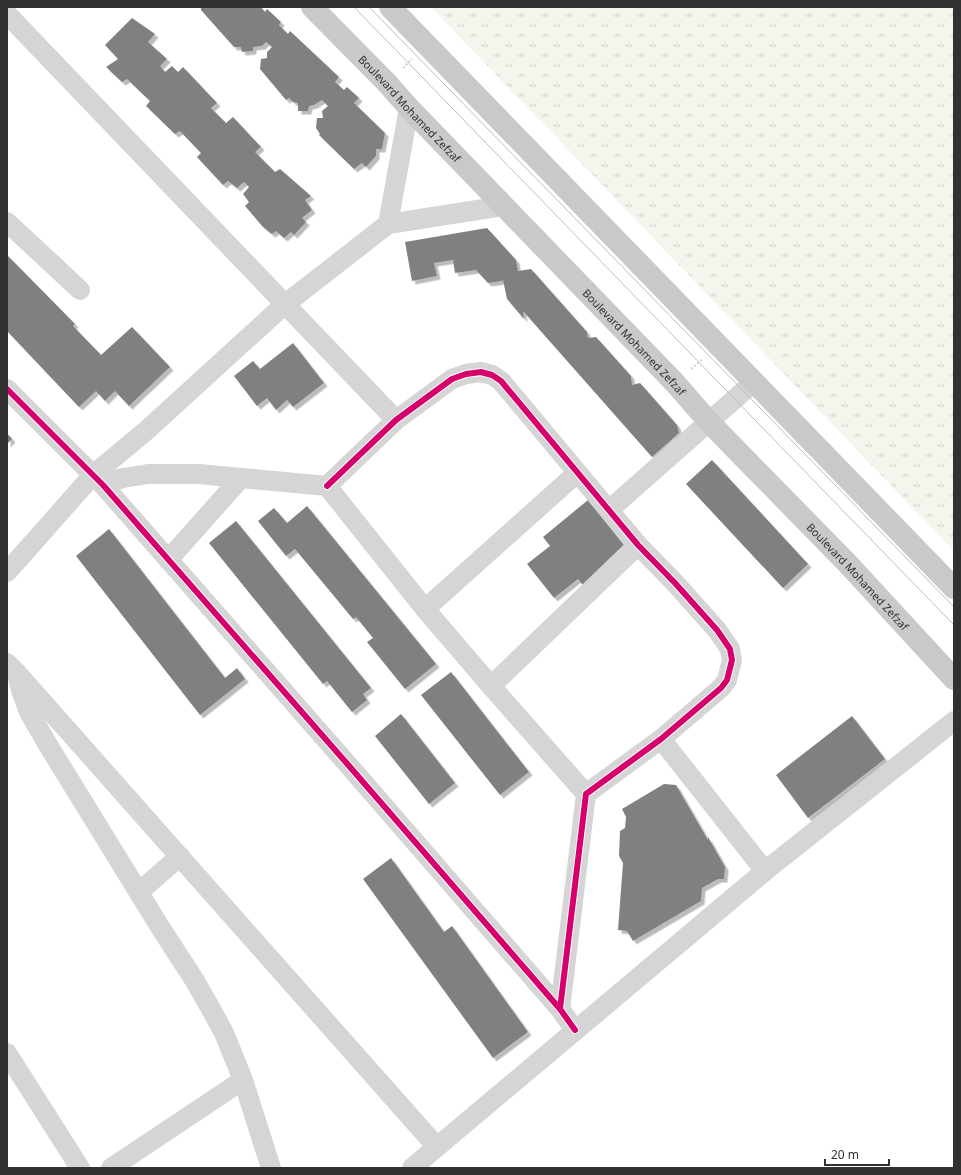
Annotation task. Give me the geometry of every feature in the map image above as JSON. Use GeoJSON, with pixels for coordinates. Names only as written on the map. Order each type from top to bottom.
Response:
{"type":"FeatureCollection","features":[{"type":"Feature","properties":{"kind":"main road","name":"Boulevard Mohamed Zefzaf"},"geometry":{"type":"LineString","coordinates":[[312,7],[675,383],[709,422],[848,564],[954,679]]}},
{"type":"Feature","properties":{"kind":"main road"},"geometry":{"type":"LineString","coordinates":[[390,7],[954,588]]}},
{"type":"Feature","properties":{"kind":"street"},"geometry":{"type":"LineString","coordinates":[[7,14],[284,305],[396,420]]}},
{"type":"Feature","properties":{"kind":"street"},"geometry":{"type":"LineString","coordinates":[[388,224],[409,108]]}},
{"type":"Feature","properties":{"kind":"street"},"geometry":{"type":"LineString","coordinates":[[7,572],[147,430],[284,305],[388,224],[503,206]]}},
{"type":"Feature","properties":{"kind":"street"},"geometry":{"type":"LineString","coordinates":[[7,222],[80,290]]}},
{"type":"Feature","properties":{"kind":"street"},"geometry":{"type":"LineString","coordinates":[[327,486],[396,420],[452,379],[466,374],[481,372],[492,374],[501,381],[638,545],[675,583],[717,630],[730,649],[732,660],[727,680],[722,688],[661,739],[586,794],[560,1009]]}},
{"type":"Feature","properties":{"kind":"street"},"geometry":{"type":"LineString","coordinates":[[609,510],[754,382]]}},
{"type":"Feature","properties":{"kind":"street"},"geometry":{"type":"LineString","coordinates":[[7,389],[98,480],[560,1009],[575,1030]]}},
{"type":"Feature","properties":{"kind":"street"},"geometry":{"type":"LineString","coordinates":[[425,609],[577,472]]}},
{"type":"Feature","properties":{"kind":"street"},"geometry":{"type":"LineString","coordinates":[[98,480],[148,474],[199,474],[327,486],[425,609],[490,686],[586,794]]}},
{"type":"Feature","properties":{"kind":"street"},"geometry":{"type":"LineString","coordinates":[[168,560],[241,478]]}},
{"type":"Feature","properties":{"kind":"street"},"geometry":{"type":"LineString","coordinates":[[490,686],[638,545]]}},
{"type":"Feature","properties":{"kind":"street"},"geometry":{"type":"LineString","coordinates":[[12,667],[437,1147]]}},
{"type":"Feature","properties":{"kind":"street"},"geometry":{"type":"LineString","coordinates":[[12,667],[33,718],[48,745],[212,1011],[224,1033],[243,1080],[271,1168]]}},
{"type":"Feature","properties":{"kind":"street"},"geometry":{"type":"LineString","coordinates":[[412,1168],[765,871],[954,721]]}},
{"type":"Feature","properties":{"kind":"street"},"geometry":{"type":"LineString","coordinates":[[661,739],[765,871]]}},
{"type":"Feature","properties":{"kind":"street"},"geometry":{"type":"LineString","coordinates":[[139,892],[180,856]]}},
{"type":"Feature","properties":{"kind":"street"},"geometry":{"type":"LineString","coordinates":[[7,1052],[80,1168]]}},
{"type":"Feature","properties":{"kind":"street"},"geometry":{"type":"LineString","coordinates":[[111,1168],[243,1080]]}},
{"type":"Feature","properties":{"kind":"path"},"geometry":{"type":"LineString","coordinates":[[387,83],[427,45]]}},
{"type":"Feature","properties":{"kind":"path"},"geometry":{"type":"LineString","coordinates":[[675,383],[718,345]]}},
{"type":"Feature","properties":{"kind":"green space"},"geometry":{"type":"Polygon","coordinates":[[[431,7],[954,7],[954,551],[431,7]]]}},
{"type":"Feature","properties":{"kind":"building"},"geometry":{"type":"Polygon","coordinates":[[[201,7],[261,7],[265,12],[267,9],[281,22],[279,25],[288,34],[290,31],[339,77],[335,82],[344,90],[347,87],[359,98],[354,103],[385,133],[382,149],[376,149],[376,156],[366,167],[362,163],[354,169],[319,135],[320,134],[316,128],[317,118],[323,118],[322,111],[328,106],[322,100],[309,106],[308,111],[298,111],[298,103],[293,102],[289,98],[286,100],[260,69],[261,59],[267,58],[267,52],[272,47],[266,42],[262,46],[253,47],[253,51],[242,52],[241,47],[234,47],[201,10],[201,7]]]}},
{"type":"Feature","properties":{"kind":"building"},"geometry":{"type":"Polygon","coordinates":[[[132,18],[155,34],[148,42],[167,59],[160,66],[165,72],[172,66],[178,72],[183,67],[217,103],[211,108],[226,123],[233,117],[261,147],[255,152],[275,172],[280,169],[311,196],[305,200],[312,210],[302,218],[306,222],[294,235],[291,232],[284,238],[276,231],[272,234],[263,227],[245,206],[249,202],[243,194],[249,187],[244,182],[237,188],[228,181],[223,185],[197,157],[201,153],[180,131],[175,134],[146,106],[150,101],[127,79],[122,82],[106,67],[118,59],[105,45],[132,18]]]}},
{"type":"Feature","properties":{"kind":"building"},"geometry":{"type":"Polygon","coordinates":[[[487,228],[516,260],[518,271],[531,269],[587,332],[588,338],[596,337],[631,376],[632,385],[640,383],[677,425],[679,433],[652,457],[523,311],[524,319],[507,299],[503,280],[488,283],[476,270],[455,273],[453,260],[434,263],[437,276],[412,281],[405,242],[487,228]]]}},
{"type":"Feature","properties":{"kind":"building"},"geometry":{"type":"Polygon","coordinates":[[[7,255],[75,324],[73,326],[101,355],[132,327],[170,367],[129,406],[115,391],[105,401],[96,391],[79,407],[7,331],[7,255]]]}},
{"type":"Feature","properties":{"kind":"building"},"geometry":{"type":"Polygon","coordinates":[[[293,343],[324,383],[293,407],[287,400],[276,410],[267,398],[257,406],[234,376],[253,361],[260,369],[293,343]]]}},
{"type":"Feature","properties":{"kind":"building"},"geometry":{"type":"Polygon","coordinates":[[[7,433],[12,439],[7,444],[7,433]]]}},
{"type":"Feature","properties":{"kind":"building"},"geometry":{"type":"Polygon","coordinates":[[[712,460],[808,564],[783,588],[686,484],[712,460]]]}},
{"type":"Feature","properties":{"kind":"building"},"geometry":{"type":"Polygon","coordinates":[[[588,500],[627,549],[583,585],[578,579],[554,598],[527,564],[550,546],[543,537],[588,500]]]}},
{"type":"Feature","properties":{"kind":"building"},"geometry":{"type":"Polygon","coordinates":[[[307,506],[436,664],[405,689],[367,642],[373,638],[356,617],[353,619],[295,549],[286,556],[258,521],[274,508],[287,523],[307,506]]]}},
{"type":"Feature","properties":{"kind":"building"},"geometry":{"type":"Polygon","coordinates":[[[236,521],[371,688],[363,694],[367,700],[352,712],[327,681],[323,684],[209,543],[236,521]]]}},
{"type":"Feature","properties":{"kind":"building"},"geometry":{"type":"Polygon","coordinates":[[[109,529],[225,678],[237,668],[245,679],[200,715],[76,556],[109,529]]]}},
{"type":"Feature","properties":{"kind":"building"},"geometry":{"type":"Polygon","coordinates":[[[451,672],[529,772],[500,795],[421,695],[451,672]]]}},
{"type":"Feature","properties":{"kind":"building"},"geometry":{"type":"Polygon","coordinates":[[[401,714],[455,783],[429,804],[375,736],[401,714]]]}},
{"type":"Feature","properties":{"kind":"building"},"geometry":{"type":"Polygon","coordinates":[[[852,716],[885,759],[808,818],[776,775],[852,716]]]}},
{"type":"Feature","properties":{"kind":"building"},"geometry":{"type":"Polygon","coordinates":[[[664,784],[676,785],[725,867],[724,879],[718,879],[702,888],[701,901],[633,941],[627,931],[618,930],[623,863],[619,856],[620,831],[625,828],[626,817],[622,809],[664,784]]]}},
{"type":"Feature","properties":{"kind":"building"},"geometry":{"type":"Polygon","coordinates":[[[391,858],[444,932],[452,926],[528,1032],[493,1058],[363,879],[391,858]]]}},
{"type":"Feature","properties":{"kind":"tram line"},"geometry":{"type":"LineString","coordinates":[[354,7],[954,625]]}},
{"type":"Feature","properties":{"kind":"tram line"},"geometry":{"type":"LineString","coordinates":[[369,7],[954,607]]}},
{"type":"Feature","properties":{"kind":"cycle path"},"geometry":{"type":"LineString","coordinates":[[327,486],[396,420],[452,379],[466,374],[481,372],[492,375],[501,381],[638,545],[675,583],[717,630],[730,649],[732,660],[727,680],[721,688],[661,739],[586,794],[560,1009]]}},
{"type":"Feature","properties":{"kind":"cycle path"},"geometry":{"type":"LineString","coordinates":[[7,389],[103,485],[560,1009],[575,1030]]}}]}
